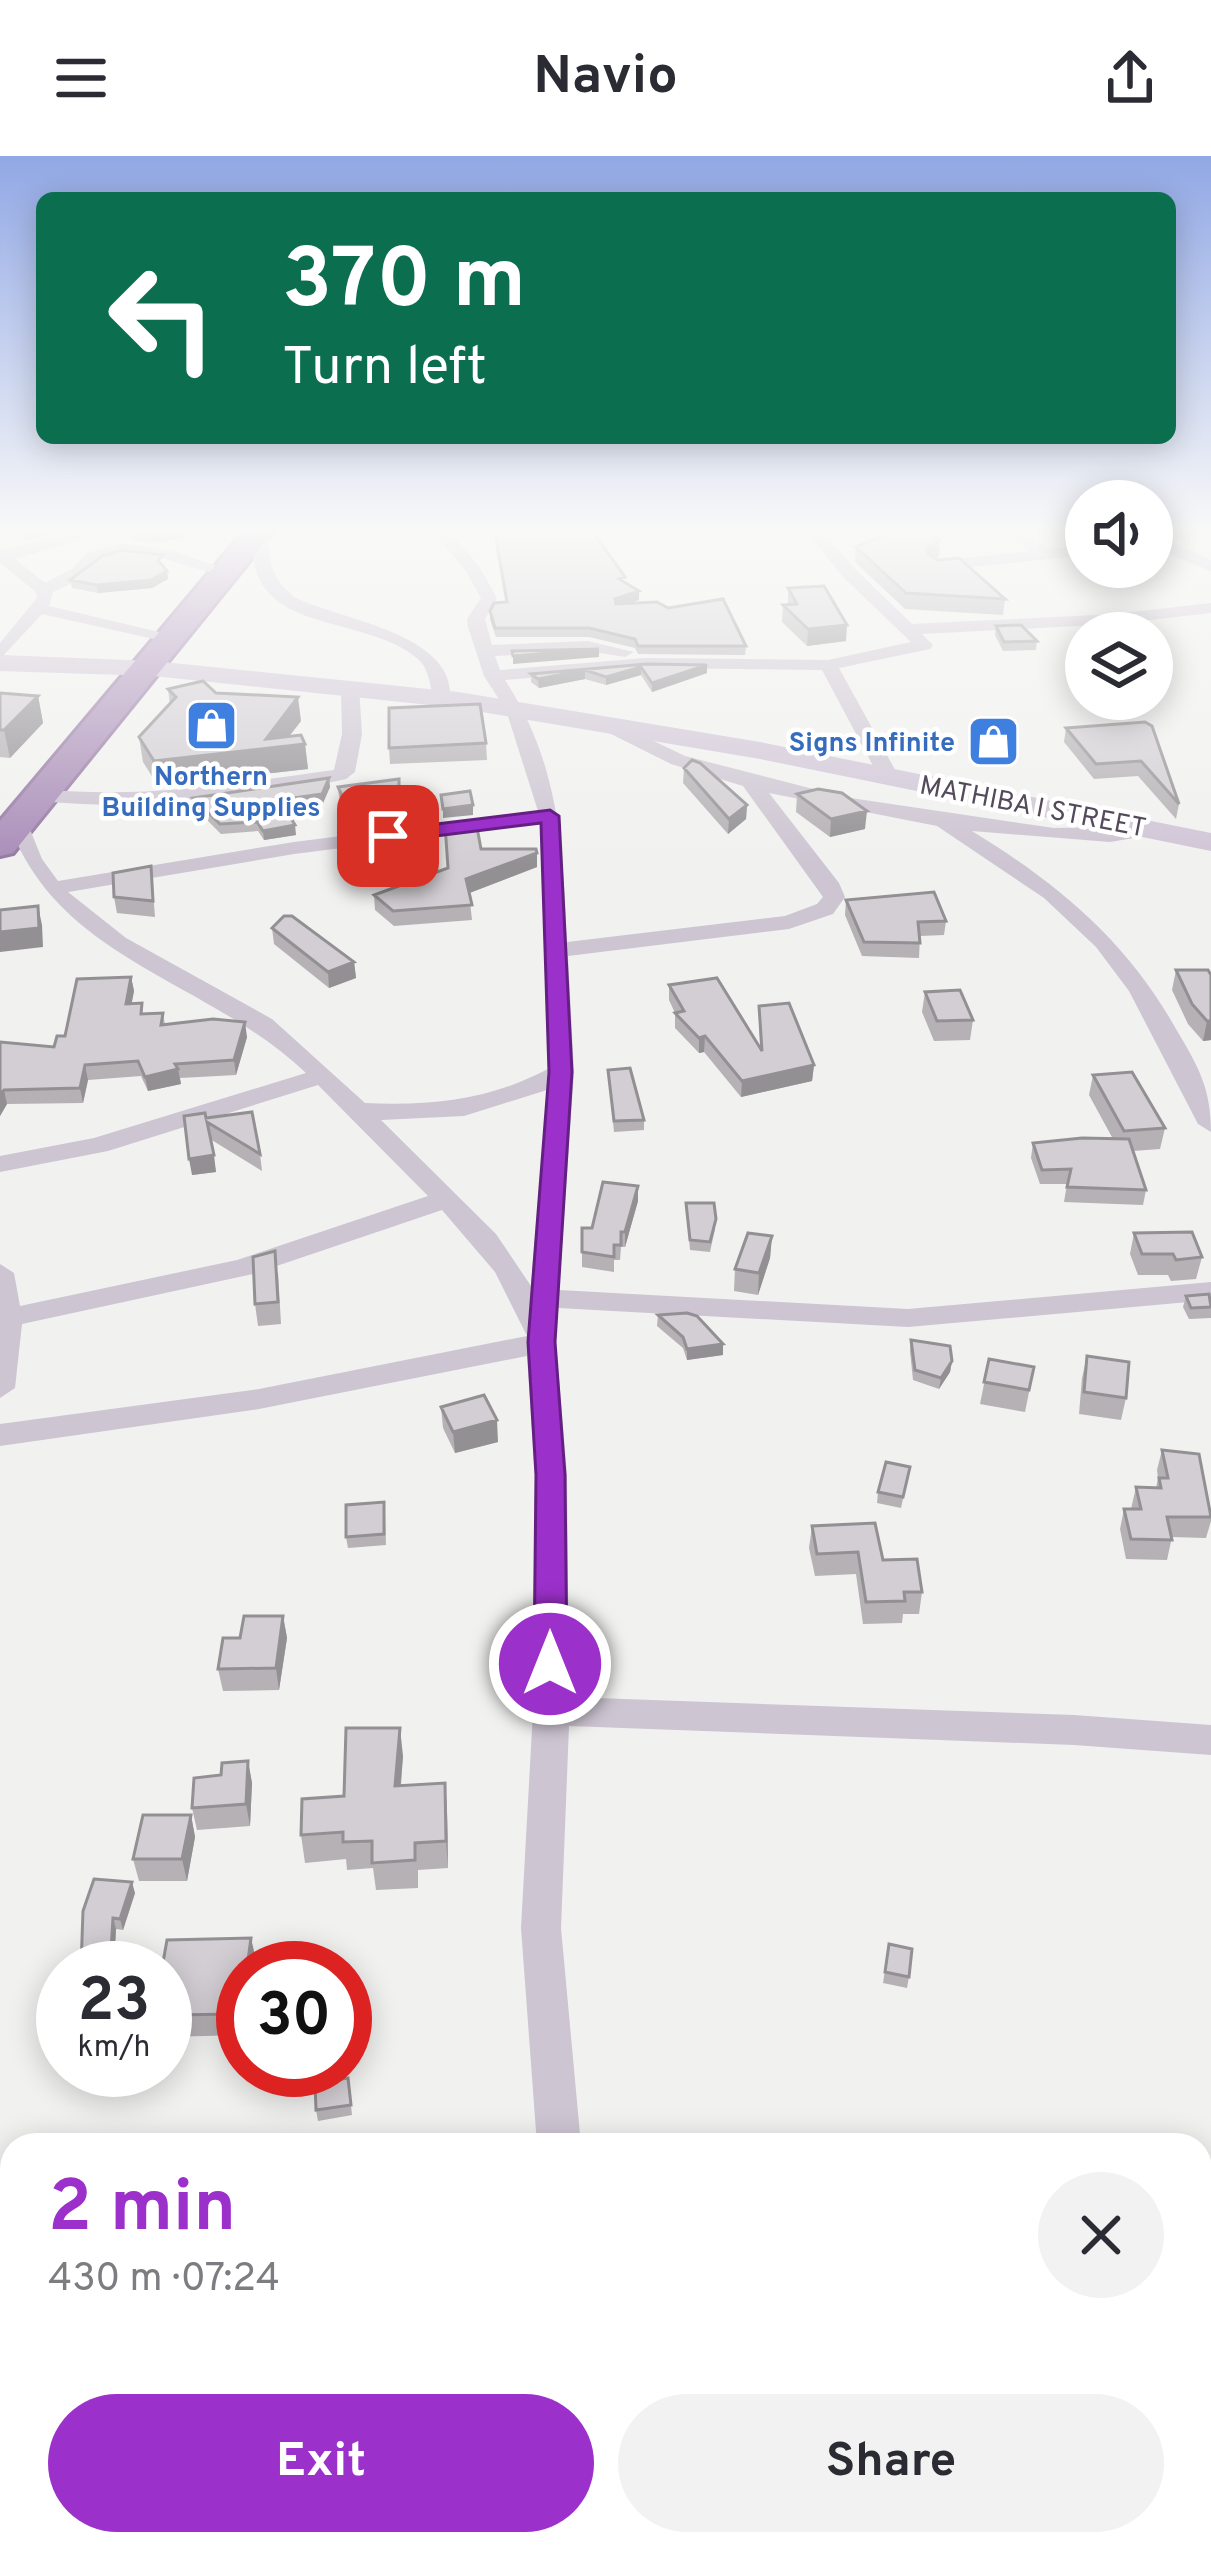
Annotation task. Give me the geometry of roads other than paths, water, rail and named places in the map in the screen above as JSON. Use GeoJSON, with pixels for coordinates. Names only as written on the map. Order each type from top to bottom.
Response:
{"type":"FeatureCollection","features":[{"type":"Feature","properties":{"kind":"highway"},"geometry":{"type":"LineString","coordinates":[[19,820],[169,640]]}},
{"type":"Feature","properties":{"kind":"street"},"geometry":{"type":"LineString","coordinates":[[132,640],[159,652]]}},
{"type":"Feature","properties":{"kind":"street"},"geometry":{"type":"LineString","coordinates":[[383,640],[426,656],[442,699]]}},
{"type":"Feature","properties":{"kind":"street"},"geometry":{"type":"LineString","coordinates":[[482,640],[493,676],[515,710],[550,816],[557,950],[561,1072],[542,1339],[550,1475],[550,1711],[541,1928],[558,2133]]}},
{"type":"Feature","properties":{"kind":"street"},"geometry":{"type":"LineString","coordinates":[[493,676],[646,663],[828,665],[924,645],[920,640]]}},
{"type":"Feature","properties":{"kind":"street"},"geometry":{"type":"LineString","coordinates":[[485,651],[607,647],[646,663]]}},
{"type":"Feature","properties":{"kind":"street","name":"MATHIBA I STREET"},"geometry":{"type":"LineString","coordinates":[[0,658],[159,652],[350,687],[604,723],[1211,842]]}},
{"type":"Feature","properties":{"kind":"street"},"geometry":{"type":"LineString","coordinates":[[828,665],[889,777]]}},
{"type":"Feature","properties":{"kind":"street"},"geometry":{"type":"LineString","coordinates":[[350,687],[352,734],[345,772],[339,776],[112,802],[19,820],[24,853],[53,888],[120,944],[263,1024],[325,1075],[447,1199],[508,1270],[542,1339]]}},
{"type":"Feature","properties":{"kind":"street"},"geometry":{"type":"LineString","coordinates":[[604,723],[679,760],[936,818],[1080,836],[1151,830]]}},
{"type":"Feature","properties":{"kind":"street"},"geometry":{"type":"LineString","coordinates":[[557,950],[789,922],[825,910],[834,897],[829,884],[748,779]]}},
{"type":"Feature","properties":{"kind":"street"},"geometry":{"type":"LineString","coordinates":[[53,888],[294,848],[550,816]]}},
{"type":"Feature","properties":{"kind":"street"},"geometry":{"type":"LineString","coordinates":[[936,818],[1083,920],[1146,996],[1177,1048],[1211,1124]]}},
{"type":"Feature","properties":{"kind":"street"},"geometry":{"type":"LineString","coordinates":[[360,1112],[437,1114],[475,1108],[534,1088],[561,1072]]}},
{"type":"Feature","properties":{"kind":"street"},"geometry":{"type":"LineString","coordinates":[[0,1164],[99,1145],[325,1075]]}},
{"type":"Feature","properties":{"kind":"street"},"geometry":{"type":"LineString","coordinates":[[8,1318],[242,1268],[447,1199]]}},
{"type":"Feature","properties":{"kind":"street"},"geometry":{"type":"LineString","coordinates":[[0,1274],[8,1318],[0,1388]]}},
{"type":"Feature","properties":{"kind":"street"},"geometry":{"type":"LineString","coordinates":[[544,1298],[908,1318],[1211,1291]]}},
{"type":"Feature","properties":{"kind":"street"},"geometry":{"type":"LineString","coordinates":[[0,1435],[259,1399],[542,1339]]}},
{"type":"Feature","properties":{"kind":"street"},"geometry":{"type":"LineString","coordinates":[[550,1711],[1211,1739]]}},
{"type":"Feature","properties":{"kind":"place","name":"Northern Building Supplies"},"geometry":{"type":"Point","coordinates":[211,726]}},
{"type":"Feature","properties":{"kind":"place","name":"Signs Infinite"},"geometry":{"type":"Point","coordinates":[994,742]}}]}
